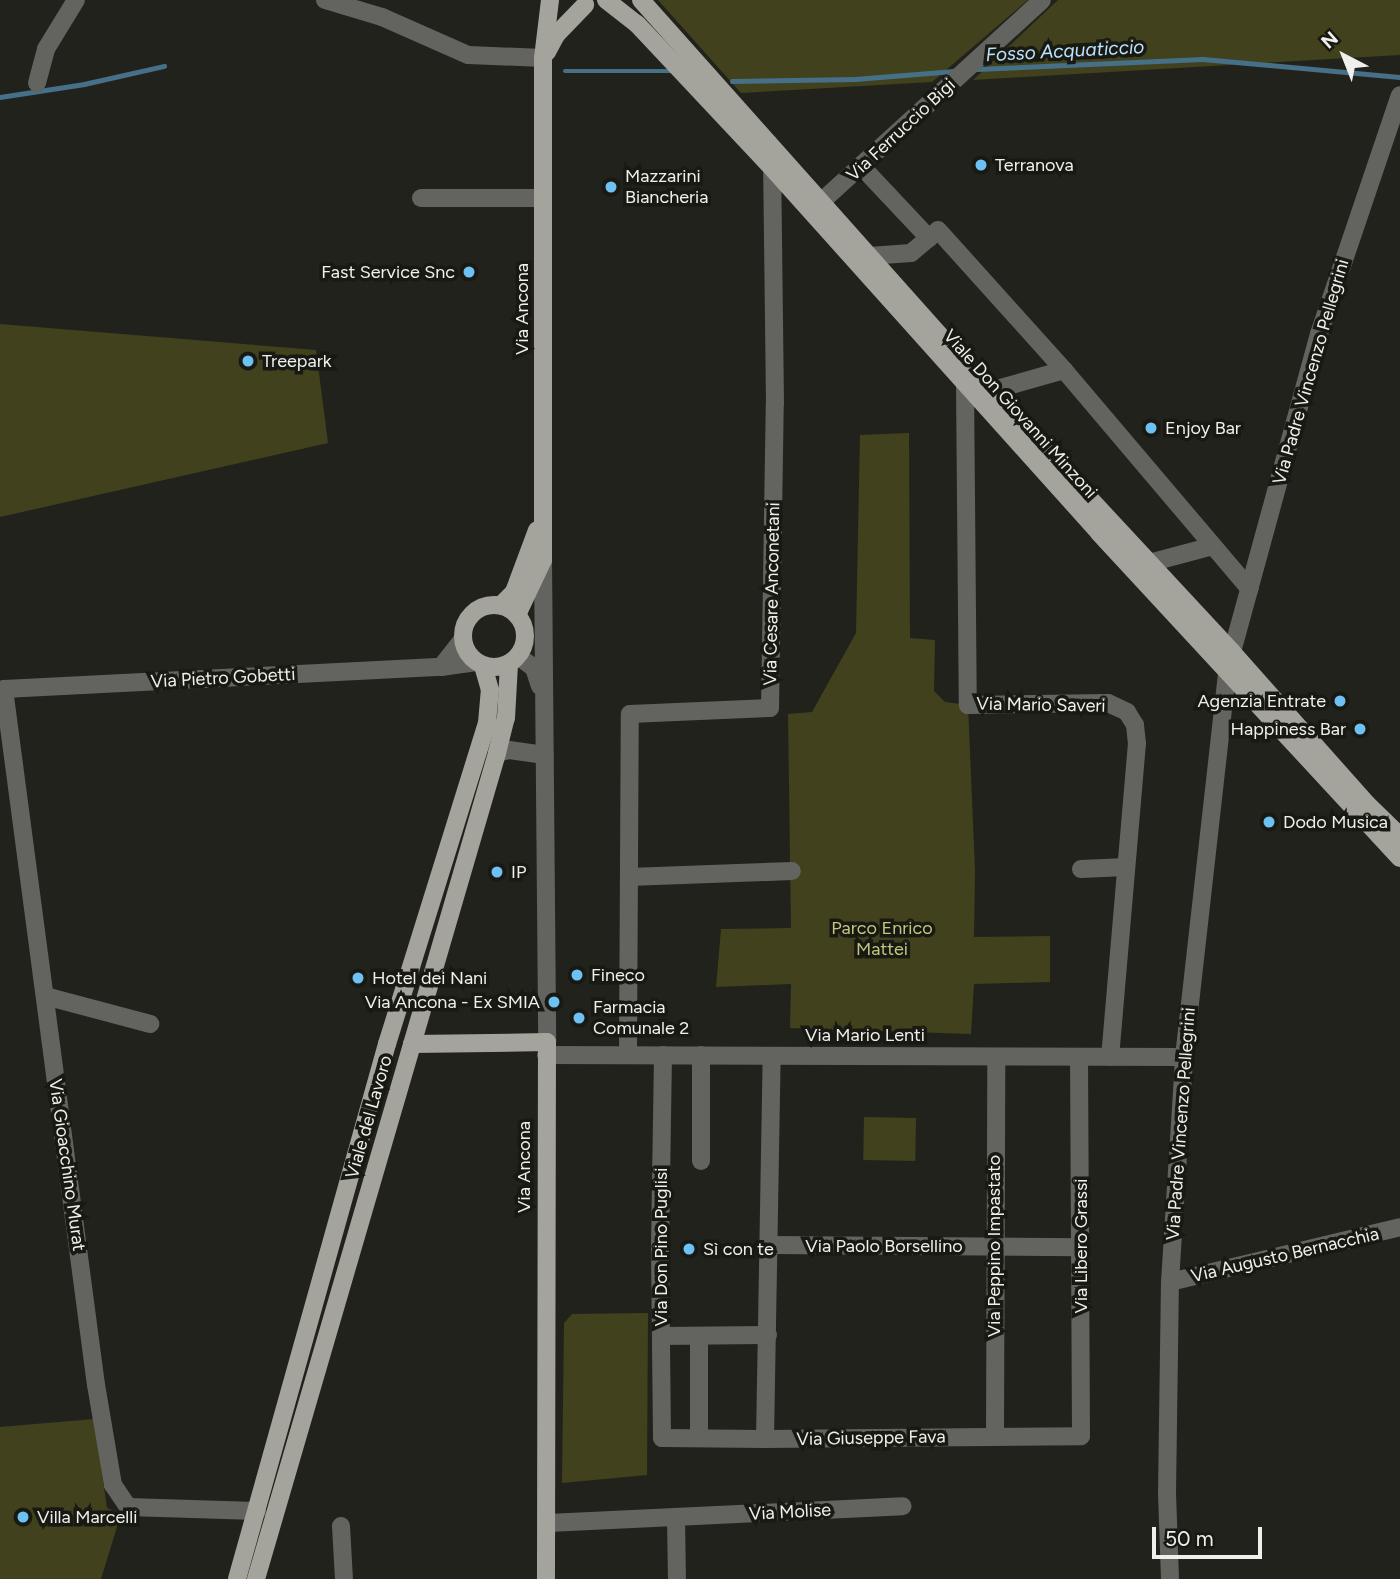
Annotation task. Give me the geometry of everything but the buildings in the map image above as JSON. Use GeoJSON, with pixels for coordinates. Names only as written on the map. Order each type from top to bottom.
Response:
{"type":"FeatureCollection","features":[{"type":"Feature","properties":{"kind":"main road","name":"Via Ancona"},"geometry":{"type":"LineString","coordinates":[[517,615],[542,560],[543,58],[550,0]]}},
{"type":"Feature","properties":{"kind":"main road"},"geometry":{"type":"LineString","coordinates":[[567,0],[585,5],[605,0]]}},
{"type":"Feature","properties":{"kind":"main road","name":"Viale Don Giovanni Minzoni"},"geometry":{"type":"LineString","coordinates":[[605,0],[637,24],[772,168],[965,384],[1400,858]]}},
{"type":"Feature","properties":{"kind":"main road","name":"Viale Don Giovanni Minzoni"},"geometry":{"type":"LineString","coordinates":[[641,0],[990,391],[1232,652],[1367,804],[1400,836]]}},
{"type":"Feature","properties":{"kind":"main road"},"geometry":{"type":"LineString","coordinates":[[543,58],[556,36],[585,5]]}},
{"type":"Feature","properties":{"kind":"main road"},"geometry":{"type":"LineString","coordinates":[[500,605],[514,592],[541,520]]}},
{"type":"Feature","properties":{"kind":"main road"},"geometry":{"type":"LineString","coordinates":[[462,640],[463,629],[473,613],[481,607],[500,605],[517,615]]}},
{"type":"Feature","properties":{"kind":"main road","name":"Viale del Lavoro"},"geometry":{"type":"LineString","coordinates":[[256,1579],[497,753],[514,660],[525,631],[517,615]]}},
{"type":"Feature","properties":{"kind":"main road","name":"Viale del Lavoro"},"geometry":{"type":"LineString","coordinates":[[237,1579],[387,1044],[487,723],[490,690],[479,664],[469,656],[462,640]]}},
{"type":"Feature","properties":{"kind":"main road"},"geometry":{"type":"LineString","coordinates":[[479,664],[492,668],[514,660]]}},
{"type":"Feature","properties":{"kind":"main road","name":"Via Mario Lenti"},"geometry":{"type":"LineString","coordinates":[[412,1044],[547,1048]]}},
{"type":"Feature","properties":{"kind":"main road","name":"Via Ancona"},"geometry":{"type":"LineString","coordinates":[[546,1579],[548,1523],[544,1168],[547,1048]]}},
{"type":"Feature","properties":{"kind":"street"},"geometry":{"type":"LineString","coordinates":[[37,83],[46,49],[76,0]]}},
{"type":"Feature","properties":{"kind":"street"},"geometry":{"type":"LineString","coordinates":[[325,0],[382,17],[468,55],[543,58]]}},
{"type":"Feature","properties":{"kind":"street","name":"Via Ferruccio Bigi"},"geometry":{"type":"LineString","coordinates":[[821,202],[1041,0]]}},
{"type":"Feature","properties":{"kind":"street","name":"Via Padre Vincenzo Pellegrini"},"geometry":{"type":"LineString","coordinates":[[1232,652],[1319,334],[1400,95]]}},
{"type":"Feature","properties":{"kind":"street"},"geometry":{"type":"LineString","coordinates":[[862,167],[929,238]]}},
{"type":"Feature","properties":{"kind":"street","name":"Via Cesare Anconetani"},"geometry":{"type":"LineString","coordinates":[[628,1055],[631,714],[770,708],[775,403],[772,168]]}},
{"type":"Feature","properties":{"kind":"street"},"geometry":{"type":"LineString","coordinates":[[421,198],[543,198]]}},
{"type":"Feature","properties":{"kind":"street"},"geometry":{"type":"LineString","coordinates":[[869,256],[911,253],[938,230],[1064,370],[1250,589]]}},
{"type":"Feature","properties":{"kind":"street"},"geometry":{"type":"LineString","coordinates":[[990,391],[1064,370]]}},
{"type":"Feature","properties":{"kind":"street","name":"Via Mario Saveri"},"geometry":{"type":"LineString","coordinates":[[965,384],[968,705],[1108,703],[1128,712],[1135,725],[1137,743],[1110,1057]]}},
{"type":"Feature","properties":{"kind":"street"},"geometry":{"type":"LineString","coordinates":[[1149,563],[1213,546]]}},
{"type":"Feature","properties":{"kind":"street","name":"Via Ancona"},"geometry":{"type":"LineString","coordinates":[[542,560],[547,1048]]}},
{"type":"Feature","properties":{"kind":"street"},"geometry":{"type":"LineString","coordinates":[[441,667],[462,640]]}},
{"type":"Feature","properties":{"kind":"street","name":"Via Ancona"},"geometry":{"type":"LineString","coordinates":[[514,660],[534,668],[544,696]]}},
{"type":"Feature","properties":{"kind":"street","name":"Via Pietro Gobetti"},"geometry":{"type":"LineString","coordinates":[[4,689],[479,664]]}},
{"type":"Feature","properties":{"kind":"street","name":"Via Padre Vincenzo Pellegrini"},"geometry":{"type":"LineString","coordinates":[[1170,1579],[1167,1494],[1170,1282],[1184,1057],[1227,671]]}},
{"type":"Feature","properties":{"kind":"street","name":"Via Gioacchino Murat"},"geometry":{"type":"LineString","coordinates":[[4,689],[96,1385],[113,1485],[128,1507],[257,1511]]}},
{"type":"Feature","properties":{"kind":"street"},"geometry":{"type":"LineString","coordinates":[[497,753],[509,750],[545,755]]}},
{"type":"Feature","properties":{"kind":"street"},"geometry":{"type":"LineString","coordinates":[[1081,869],[1126,867]]}},
{"type":"Feature","properties":{"kind":"street"},"geometry":{"type":"LineString","coordinates":[[629,877],[792,871]]}},
{"type":"Feature","properties":{"kind":"street"},"geometry":{"type":"LineString","coordinates":[[45,996],[150,1024]]}},
{"type":"Feature","properties":{"kind":"street","name":"Via Mario Lenti"},"geometry":{"type":"LineString","coordinates":[[547,1048],[628,1055],[1184,1057]]}},
{"type":"Feature","properties":{"kind":"street","name":"Via Don Pino Puglisi"},"geometry":{"type":"LineString","coordinates":[[662,1438],[663,1055]]}},
{"type":"Feature","properties":{"kind":"street"},"geometry":{"type":"LineString","coordinates":[[701,1055],[701,1161]]}},
{"type":"Feature","properties":{"kind":"street"},"geometry":{"type":"LineString","coordinates":[[765,1439],[772,1056]]}},
{"type":"Feature","properties":{"kind":"street","name":"Via Peppino Impastato"},"geometry":{"type":"LineString","coordinates":[[995,1436],[996,1057]]}},
{"type":"Feature","properties":{"kind":"street","name":"Via Libero Grassi"},"geometry":{"type":"LineString","coordinates":[[1079,1057],[1081,1436]]}},
{"type":"Feature","properties":{"kind":"street","name":"Via Augusto Bernacchia"},"geometry":{"type":"LineString","coordinates":[[1170,1282],[1400,1227]]}},
{"type":"Feature","properties":{"kind":"street","name":"Via Paolo Borsellino"},"geometry":{"type":"LineString","coordinates":[[770,1245],[1081,1247]]}},
{"type":"Feature","properties":{"kind":"street"},"geometry":{"type":"LineString","coordinates":[[661,1336],[768,1335]]}},
{"type":"Feature","properties":{"kind":"street"},"geometry":{"type":"LineString","coordinates":[[699,1336],[699,1438]]}},
{"type":"Feature","properties":{"kind":"street","name":"Via Giuseppe Fava"},"geometry":{"type":"LineString","coordinates":[[662,1438],[1081,1436]]}},
{"type":"Feature","properties":{"kind":"street","name":"Via Molise"},"geometry":{"type":"LineString","coordinates":[[548,1523],[904,1506]]}},
{"type":"Feature","properties":{"kind":"street"},"geometry":{"type":"LineString","coordinates":[[676,1518],[677,1579]]}},
{"type":"Feature","properties":{"kind":"street"},"geometry":{"type":"LineString","coordinates":[[341,1525],[344,1579]]}},
{"type":"Feature","properties":{"kind":"green space"},"geometry":{"type":"Polygon","coordinates":[[[658,0],[1028,0],[932,82],[741,93],[658,0]]]}},
{"type":"Feature","properties":{"kind":"green space"},"geometry":{"type":"Polygon","coordinates":[[[1058,0],[1400,0],[1400,55],[973,80],[1058,0]]]}},
{"type":"Feature","properties":{"kind":"green space"},"geometry":{"type":"Polygon","coordinates":[[[0,324],[316,350],[328,443],[0,517],[0,324]]]}},
{"type":"Feature","properties":{"kind":"green space","name":"Parco Enrico Mattei"},"geometry":{"type":"Polygon","coordinates":[[[909,433],[910,638],[935,640],[934,691],[945,702],[968,705],[975,870],[974,937],[1050,936],[1050,982],[974,984],[971,1034],[790,1028],[791,984],[716,987],[721,929],[791,928],[788,714],[812,712],[856,633],[860,435],[909,433]]]}},
{"type":"Feature","properties":{"kind":"green space"},"geometry":{"type":"Polygon","coordinates":[[[864,1117],[916,1118],[915,1161],[863,1160],[864,1117]]]}},
{"type":"Feature","properties":{"kind":"green space"},"geometry":{"type":"Polygon","coordinates":[[[648,1313],[647,1475],[562,1483],[564,1323],[572,1314],[648,1313]]]}},
{"type":"Feature","properties":{"kind":"green space"},"geometry":{"type":"Polygon","coordinates":[[[94,1419],[107,1508],[121,1514],[101,1579],[0,1579],[0,1427],[94,1419]]]}},
{"type":"Feature","properties":{"kind":"waterway","name":"Fosso Acquaticcio"},"geometry":{"type":"LineString","coordinates":[[977,69],[1203,59],[1400,77]]}},
{"type":"Feature","properties":{"kind":"waterway","name":"Fosso Acquaticcio"},"geometry":{"type":"LineString","coordinates":[[0,97],[84,84],[164,66]]}},
{"type":"Feature","properties":{"kind":"waterway"},"geometry":{"type":"LineString","coordinates":[[565,71],[672,71]]}},
{"type":"Feature","properties":{"kind":"waterway","name":"Fosso Acquaticcio"},"geometry":{"type":"LineString","coordinates":[[732,81],[855,79],[954,71]]}},
{"type":"Feature","properties":{"kind":"place","name":"Terranova"},"geometry":{"type":"Point","coordinates":[981,165]}},
{"type":"Feature","properties":{"kind":"place","name":"Mazzarini Biancheria"},"geometry":{"type":"Point","coordinates":[611,187]}},
{"type":"Feature","properties":{"kind":"place","name":"Fast Service Snc"},"geometry":{"type":"Point","coordinates":[469,272]}},
{"type":"Feature","properties":{"kind":"place","name":"Treepark"},"geometry":{"type":"Point","coordinates":[248,361]}},
{"type":"Feature","properties":{"kind":"place","name":"Enjoy Bar"},"geometry":{"type":"Point","coordinates":[1151,428]}},
{"type":"Feature","properties":{"kind":"place","name":"Agenzia Entrate"},"geometry":{"type":"Point","coordinates":[1340,701]}},
{"type":"Feature","properties":{"kind":"place","name":"Happiness Bar"},"geometry":{"type":"Point","coordinates":[1360,729]}},
{"type":"Feature","properties":{"kind":"place","name":"Dodo Musica"},"geometry":{"type":"Point","coordinates":[1269,822]}},
{"type":"Feature","properties":{"kind":"place","name":"IP"},"geometry":{"type":"Point","coordinates":[497,872]}},
{"type":"Feature","properties":{"kind":"place","name":"Fineco"},"geometry":{"type":"Point","coordinates":[577,975]}},
{"type":"Feature","properties":{"kind":"place","name":"Hotel dei Nani"},"geometry":{"type":"Point","coordinates":[358,978]}},
{"type":"Feature","properties":{"kind":"place","name":"Via Ancona - Ex SMIA"},"geometry":{"type":"Point","coordinates":[554,1002]}},
{"type":"Feature","properties":{"kind":"place","name":"Farmacia Comunale 2"},"geometry":{"type":"Point","coordinates":[579,1018]}},
{"type":"Feature","properties":{"kind":"place","name":"Sì con te"},"geometry":{"type":"Point","coordinates":[689,1249]}},
{"type":"Feature","properties":{"kind":"place","name":"Villa Marcelli"},"geometry":{"type":"Point","coordinates":[23,1517]}}]}
